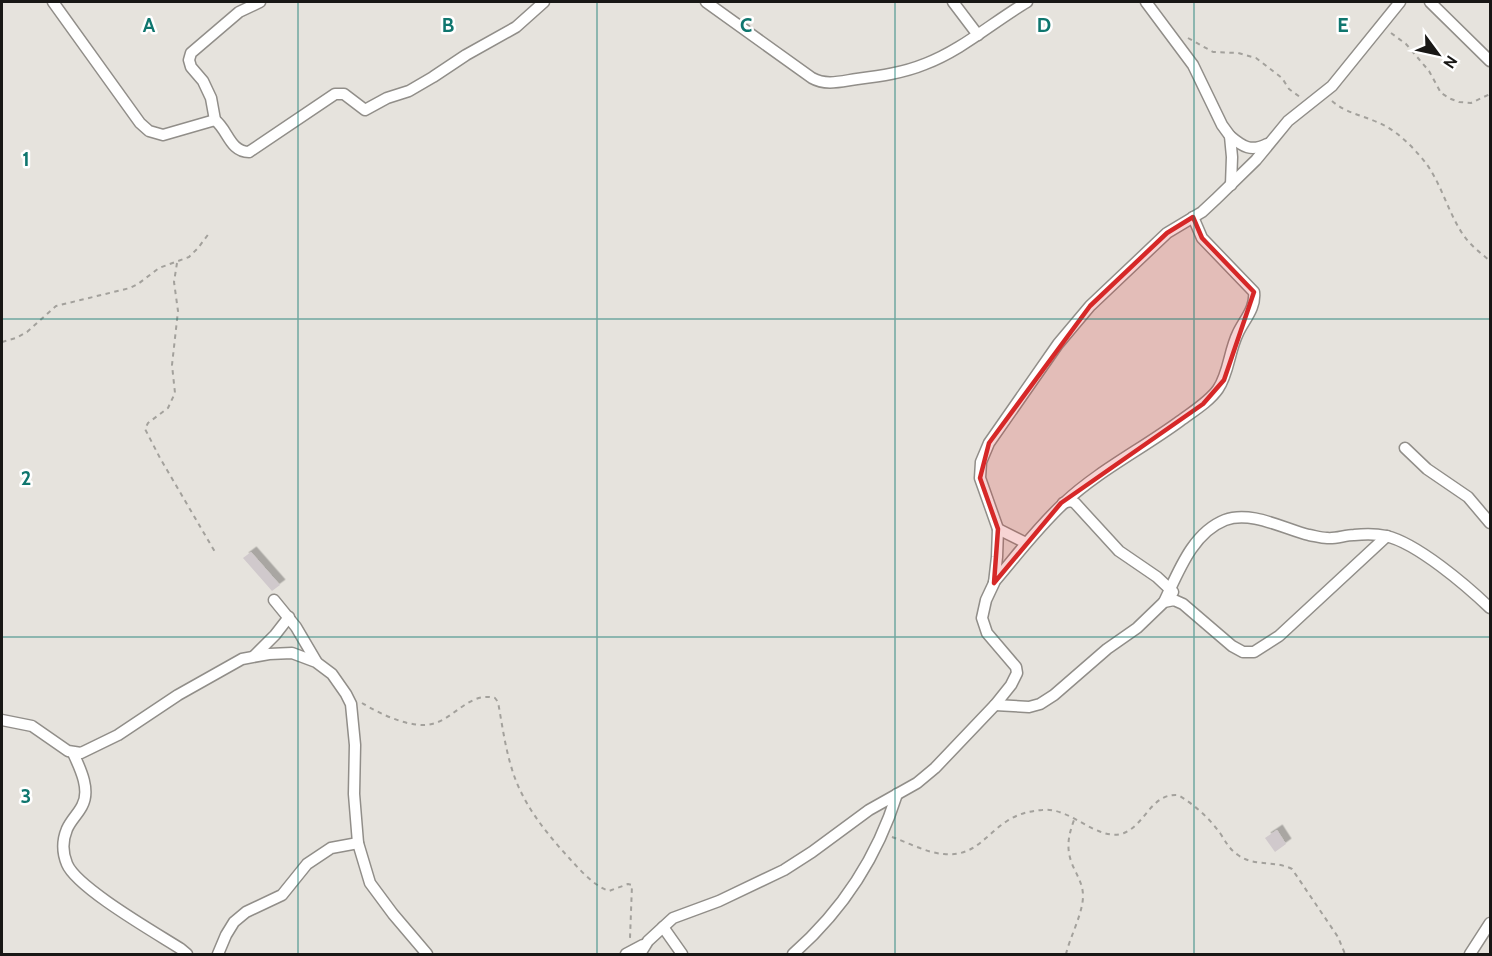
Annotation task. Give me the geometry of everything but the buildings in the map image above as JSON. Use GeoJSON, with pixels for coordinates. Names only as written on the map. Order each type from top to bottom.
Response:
{"type":"FeatureCollection","features":[{"type":"Feature","properties":{"kind":"street"},"geometry":{"type":"LineString","coordinates":[[53,2],[140,123],[149,131],[163,135],[215,120]]}},
{"type":"Feature","properties":{"kind":"street"},"geometry":{"type":"LineString","coordinates":[[260,2],[239,12],[191,54],[189,60],[211,98],[215,120],[237,148],[243,152],[249,152],[335,94],[344,94],[362,109],[370,108],[387,98],[409,91],[516,27],[544,2]]}},
{"type":"Feature","properties":{"kind":"street"},"geometry":{"type":"LineString","coordinates":[[706,2],[820,82],[858,79],[905,71],[926,64],[978,35],[1028,2]]}},
{"type":"Feature","properties":{"kind":"street"},"geometry":{"type":"LineString","coordinates":[[954,2],[978,35]]}},
{"type":"Feature","properties":{"kind":"street"},"geometry":{"type":"LineString","coordinates":[[1146,2],[1193,65],[1222,125],[1230,136],[1248,147],[1257,148],[1269,143]]}},
{"type":"Feature","properties":{"kind":"street"},"geometry":{"type":"LineString","coordinates":[[1430,2],[1491,61]]}},
{"type":"Feature","properties":{"kind":"street"},"geometry":{"type":"LineString","coordinates":[[632,954],[673,918],[719,901],[784,870],[869,810],[917,783],[936,768],[995,705],[1011,685],[1017,673],[1010,658],[987,633],[982,618],[986,600],[994,582],[998,557],[998,529],[980,478],[981,462],[989,443],[1058,344],[1084,313],[1167,233],[1202,212],[1231,185],[1288,121],[1324,95],[1382,25],[1394,4]]}},
{"type":"Feature","properties":{"kind":"street"},"geometry":{"type":"LineString","coordinates":[[1230,136],[1231,185]]}},
{"type":"Feature","properties":{"kind":"street"},"geometry":{"type":"LineString","coordinates":[[994,582],[1064,502],[1154,441],[1203,404],[1217,391],[1224,380],[1232,348],[1255,299],[1254,292],[1202,238],[1193,217]]}},
{"type":"Feature","properties":{"kind":"street"},"geometry":{"type":"LineString","coordinates":[[1405,448],[1427,469],[1468,497],[1491,523]]}},
{"type":"Feature","properties":{"kind":"street"},"geometry":{"type":"LineString","coordinates":[[994,582],[1060,503],[1071,501],[1078,505],[1119,551],[1158,577],[1183,604],[1232,646],[1243,652],[1254,652],[1279,636],[1387,536]]}},
{"type":"Feature","properties":{"kind":"street"},"geometry":{"type":"LineString","coordinates":[[995,705],[1029,707],[1040,704],[1054,695],[1107,649],[1137,628],[1164,603],[1192,549],[1208,530],[1226,520],[1239,517],[1260,520],[1328,539],[1355,535],[1387,536],[1432,559],[1491,608]]}},
{"type":"Feature","properties":{"kind":"street"},"geometry":{"type":"LineString","coordinates":[[998,529],[1026,543]]}},
{"type":"Feature","properties":{"kind":"street"},"geometry":{"type":"LineString","coordinates":[[274,600],[289,617],[316,662]]}},
{"type":"Feature","properties":{"kind":"street"},"geometry":{"type":"LineString","coordinates":[[1164,603],[1174,600],[1183,604]]}},
{"type":"Feature","properties":{"kind":"street"},"geometry":{"type":"LineString","coordinates":[[254,656],[289,617]]}},
{"type":"Feature","properties":{"kind":"street"},"geometry":{"type":"LineString","coordinates":[[2,720],[32,726],[73,753],[81,753],[96,747],[242,658],[292,653],[307,657],[332,674],[351,704],[358,843],[370,883],[427,954]]}},
{"type":"Feature","properties":{"kind":"street"},"geometry":{"type":"LineString","coordinates":[[73,753],[85,784],[85,798],[67,829],[63,844],[68,865],[74,875],[84,883],[187,954]]}},
{"type":"Feature","properties":{"kind":"street"},"geometry":{"type":"LineString","coordinates":[[793,954],[834,912],[861,876],[883,834],[897,794]]}},
{"type":"Feature","properties":{"kind":"street"},"geometry":{"type":"LineString","coordinates":[[218,954],[234,922],[246,912],[282,895],[307,864],[331,848],[358,843]]}},
{"type":"Feature","properties":{"kind":"street"},"geometry":{"type":"LineString","coordinates":[[1470,954],[1491,923]]}},
{"type":"Feature","properties":{"kind":"street"},"geometry":{"type":"LineString","coordinates":[[663,927],[682,954]]}},
{"type":"Feature","properties":{"kind":"path"},"geometry":{"type":"LineString","coordinates":[[1382,25],[1394,37],[1406,44],[1429,70],[1441,93],[1459,102],[1472,103],[1491,94]]}},
{"type":"Feature","properties":{"kind":"path"},"geometry":{"type":"LineString","coordinates":[[1188,38],[1213,52],[1238,53],[1256,58],[1282,78],[1293,93],[1311,103]]}},
{"type":"Feature","properties":{"kind":"path"},"geometry":{"type":"LineString","coordinates":[[1324,95],[1351,114],[1385,126],[1403,138],[1434,172],[1451,213],[1465,237],[1473,247],[1491,261]]}},
{"type":"Feature","properties":{"kind":"path"},"geometry":{"type":"LineString","coordinates":[[2,342],[27,332],[56,306],[138,284],[159,268],[189,257],[210,232]]}},
{"type":"Feature","properties":{"kind":"path"},"geometry":{"type":"LineString","coordinates":[[177,263],[174,282],[178,310],[172,365],[175,393],[168,408],[148,423],[145,429],[215,552]]}},
{"type":"Feature","properties":{"kind":"path"},"geometry":{"type":"LineString","coordinates":[[346,694],[379,712],[424,725],[434,724],[481,697],[495,698],[498,702],[511,768],[538,821],[582,872],[603,889],[609,891],[628,884],[633,887],[630,929],[632,954]]}},
{"type":"Feature","properties":{"kind":"path"},"geometry":{"type":"LineString","coordinates":[[883,834],[929,851],[954,854],[978,847],[1006,821],[1021,813],[1055,809],[1099,831],[1122,834],[1136,826],[1157,801],[1166,796],[1178,795],[1205,815],[1229,848],[1240,857],[1255,863],[1286,866],[1292,869],[1338,938],[1345,954]]}},
{"type":"Feature","properties":{"kind":"path"},"geometry":{"type":"LineString","coordinates":[[1066,954],[1083,899],[1082,886],[1068,848],[1074,818]]}},
{"type":"Feature","properties":{"kind":"highlighted area"},"geometry":{"type":"Polygon","coordinates":[[[1193,217],[1202,238],[1254,292],[1224,380],[1203,404],[1061,503],[994,583],[998,529],[980,478],[989,443],[1090,306],[1167,233],[1193,217]]]}}]}
